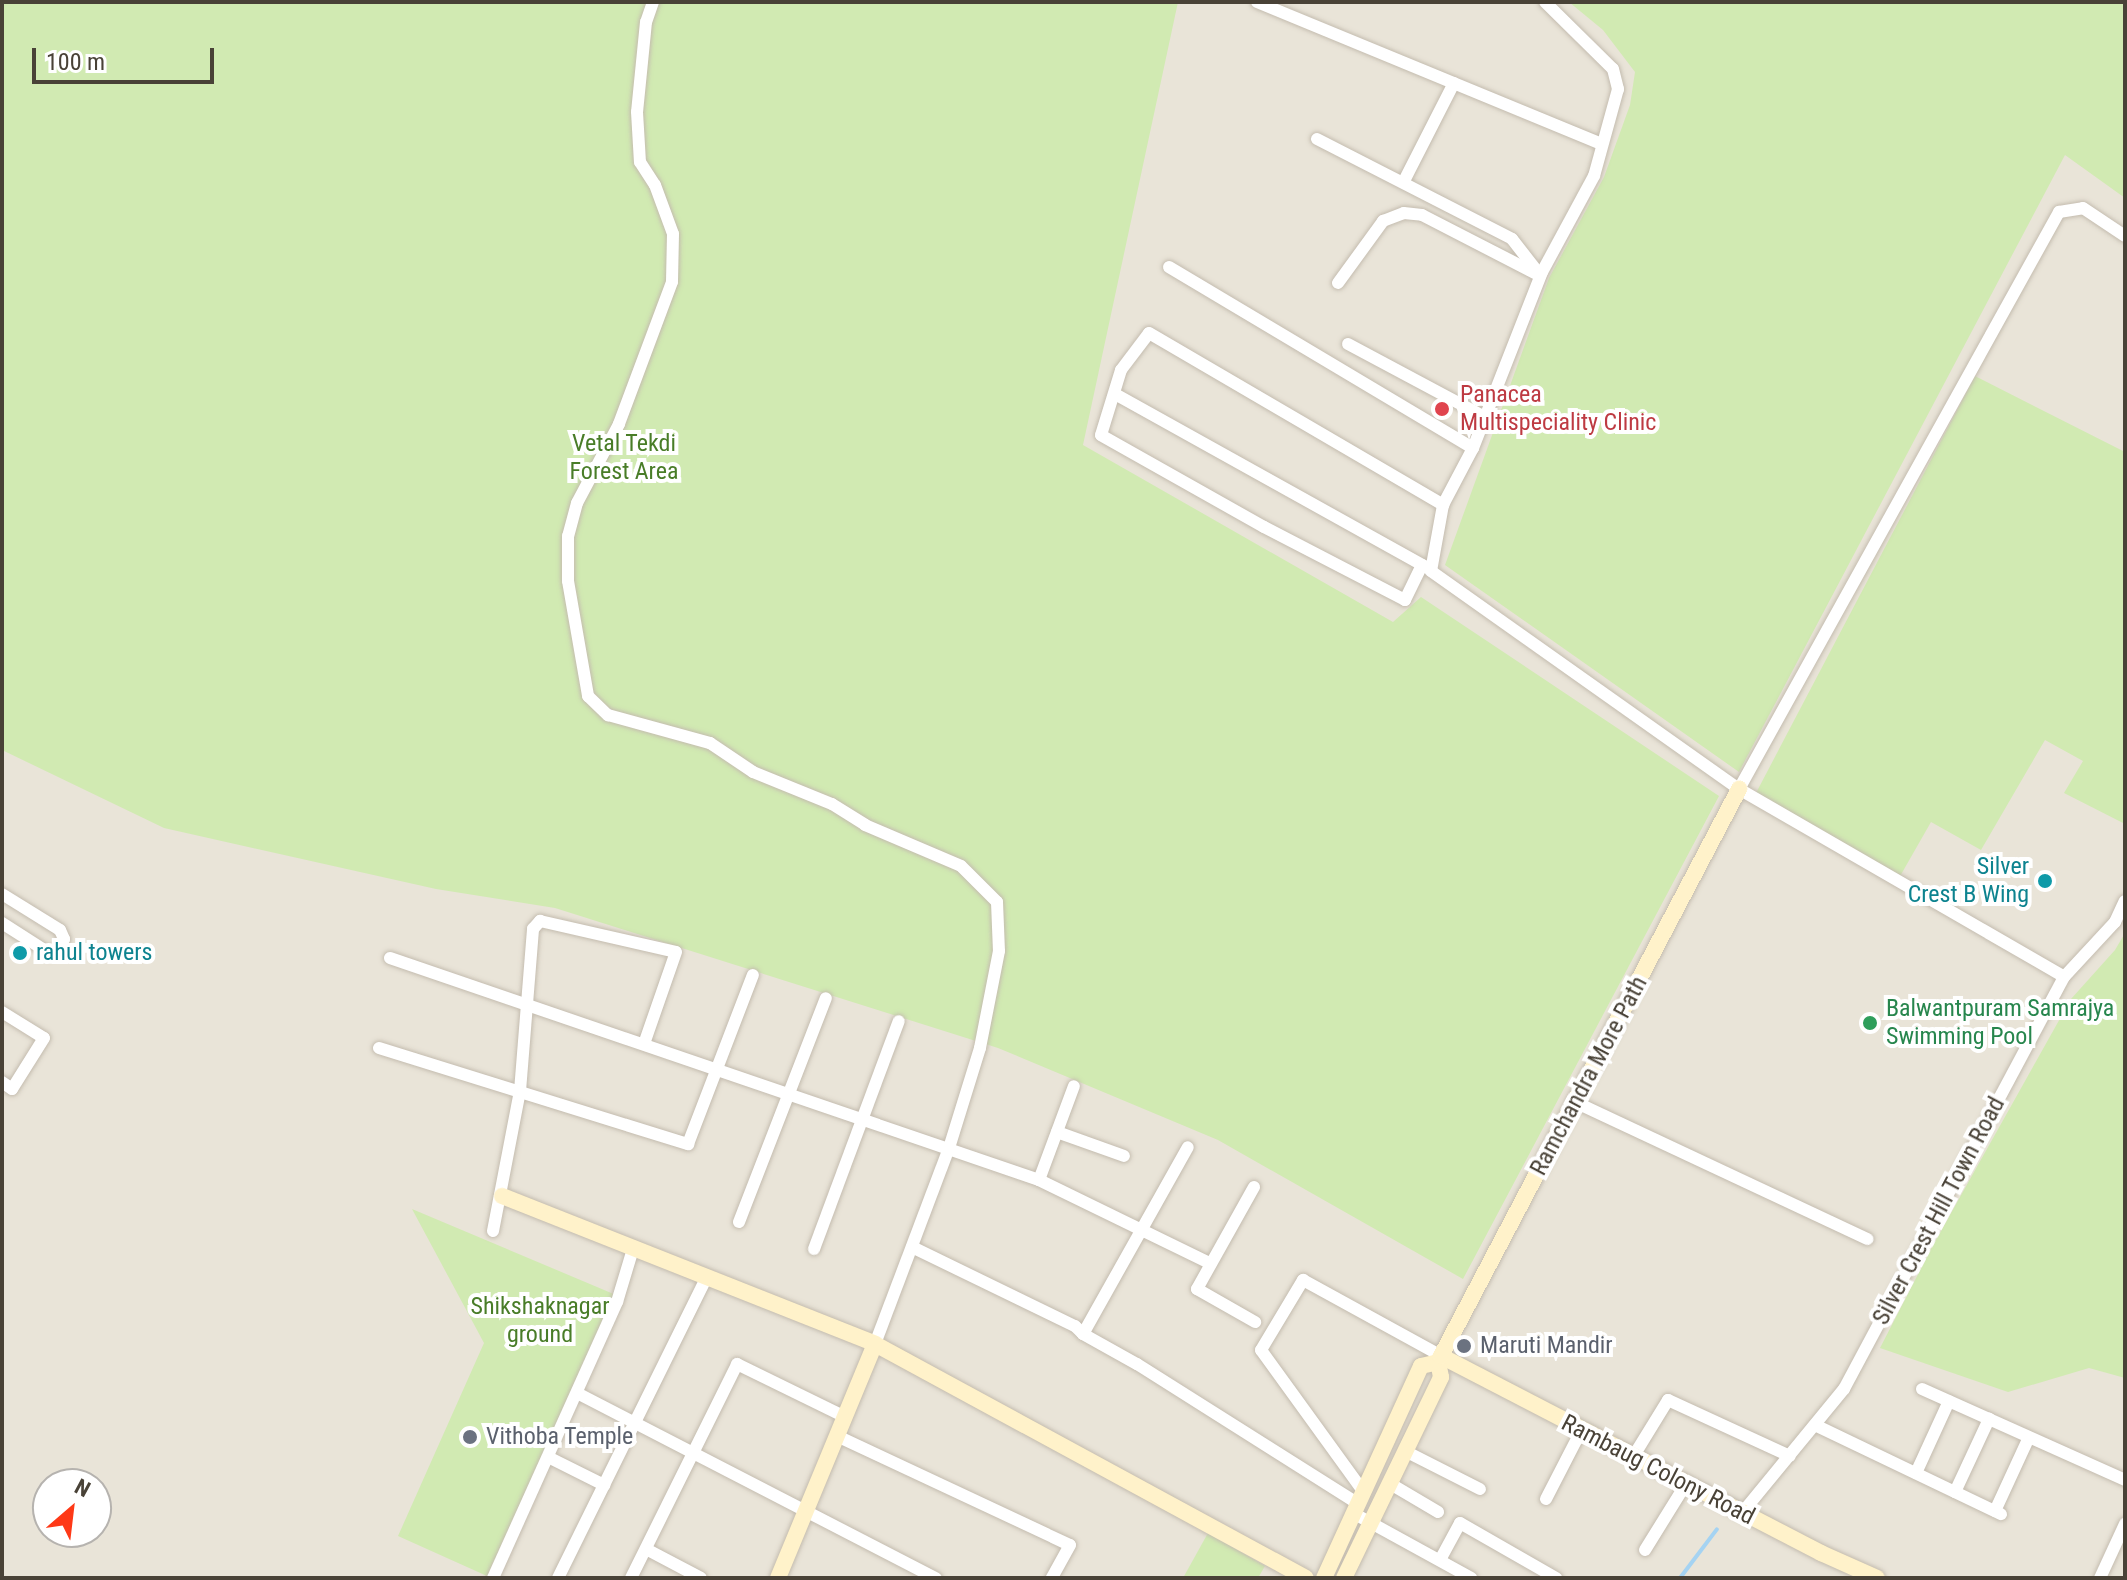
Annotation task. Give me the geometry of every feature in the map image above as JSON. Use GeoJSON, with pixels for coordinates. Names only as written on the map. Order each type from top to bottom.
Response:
{"type":"FeatureCollection","features":[{"type":"Feature","properties":{"kind":"street"},"geometry":{"type":"LineString","coordinates":[[653,2],[646,22],[637,125],[640,162],[655,185],[673,234],[672,282],[619,424],[577,503],[568,536],[568,581],[588,696],[608,715],[710,743],[753,772],[832,804],[865,825],[961,866],[997,902],[999,951],[980,1048],[949,1148],[875,1344],[778,1578]]}},
{"type":"Feature","properties":{"kind":"street"},"geometry":{"type":"LineString","coordinates":[[1257,2],[1602,144]]}},
{"type":"Feature","properties":{"kind":"street"},"geometry":{"type":"LineString","coordinates":[[1443,505],[1149,333],[1121,370],[1101,435],[1264,527],[1405,600],[1426,568],[1443,505],[1473,448],[1540,275],[1594,176],[1618,89],[1617,77],[1545,2]]}},
{"type":"Feature","properties":{"kind":"street"},"geometry":{"type":"LineString","coordinates":[[1404,181],[1454,83]]}},
{"type":"Feature","properties":{"kind":"street"},"geometry":{"type":"LineString","coordinates":[[1317,139],[1512,239],[1540,275]]}},
{"type":"Feature","properties":{"kind":"street"},"geometry":{"type":"LineString","coordinates":[[1739,789],[2059,212],[2083,208],[2125,236]]}},
{"type":"Feature","properties":{"kind":"street"},"geometry":{"type":"LineString","coordinates":[[1338,283],[1383,221],[1404,213],[1422,215],[1540,275]]}},
{"type":"Feature","properties":{"kind":"street"},"geometry":{"type":"LineString","coordinates":[[1169,267],[1473,448]]}},
{"type":"Feature","properties":{"kind":"street"},"geometry":{"type":"LineString","coordinates":[[1348,344],[1485,417]]}},
{"type":"Feature","properties":{"kind":"street"},"geometry":{"type":"LineString","coordinates":[[1115,394],[1426,568],[1739,789],[2064,977]]}},
{"type":"Feature","properties":{"kind":"street","name":"Ramchandra More Path"},"geometry":{"type":"LineString","coordinates":[[1346,1577],[1441,1377],[1439,1359],[1739,789]]}},
{"type":"Feature","properties":{"kind":"street"},"geometry":{"type":"LineString","coordinates":[[2,894],[60,930],[64,939],[58,950],[49,953],[2,923]]}},
{"type":"Feature","properties":{"kind":"street","name":"Silver Crest Hill Town Road"},"geometry":{"type":"LineString","coordinates":[[1742,1513],[1817,1426],[1844,1389],[2064,977],[2115,922],[2125,901]]}},
{"type":"Feature","properties":{"kind":"street"},"geometry":{"type":"LineString","coordinates":[[493,1231],[520,1091],[524,1003],[533,929],[540,921],[676,952],[644,1044]]}},
{"type":"Feature","properties":{"kind":"street"},"geometry":{"type":"LineString","coordinates":[[390,958],[1039,1180],[1143,1228],[1211,1264]]}},
{"type":"Feature","properties":{"kind":"street"},"geometry":{"type":"LineString","coordinates":[[379,1048],[688,1144],[753,975]]}},
{"type":"Feature","properties":{"kind":"street"},"geometry":{"type":"LineString","coordinates":[[739,1222],[826,998]]}},
{"type":"Feature","properties":{"kind":"street"},"geometry":{"type":"LineString","coordinates":[[2,1012],[44,1038],[12,1089],[2,1082]]}},
{"type":"Feature","properties":{"kind":"street"},"geometry":{"type":"LineString","coordinates":[[814,1249],[899,1021]]}},
{"type":"Feature","properties":{"kind":"street"},"geometry":{"type":"LineString","coordinates":[[1039,1180],[1074,1086]]}},
{"type":"Feature","properties":{"kind":"street"},"geometry":{"type":"LineString","coordinates":[[1575,1102],[1868,1239]]}},
{"type":"Feature","properties":{"kind":"street"},"geometry":{"type":"LineString","coordinates":[[1057,1132],[1124,1156]]}},
{"type":"Feature","properties":{"kind":"street"},"geometry":{"type":"LineString","coordinates":[[1083,1334],[1188,1147]]}},
{"type":"Feature","properties":{"kind":"street"},"geometry":{"type":"LineString","coordinates":[[1254,1187],[1197,1289],[1255,1322]]}},
{"type":"Feature","properties":{"kind":"street"},"geometry":{"type":"LineString","coordinates":[[502,1196],[875,1344],[1306,1578]]}},
{"type":"Feature","properties":{"kind":"street"},"geometry":{"type":"LineString","coordinates":[[912,1247],[1075,1326],[1083,1334],[1137,1364],[1358,1502]]}},
{"type":"Feature","properties":{"kind":"street"},"geometry":{"type":"LineString","coordinates":[[493,1578],[617,1302],[633,1249]]}},
{"type":"Feature","properties":{"kind":"street"},"geometry":{"type":"LineString","coordinates":[[558,1578],[707,1277]]}},
{"type":"Feature","properties":{"kind":"street"},"geometry":{"type":"LineString","coordinates":[[1439,1359],[1303,1280],[1261,1350],[1371,1522],[1471,1578]]}},
{"type":"Feature","properties":{"kind":"street","name":"Ramchandra More Path"},"geometry":{"type":"LineString","coordinates":[[1324,1578],[1421,1366],[1439,1359]]}},
{"type":"Feature","properties":{"kind":"street","name":"Rambaug Colony Road"},"geometry":{"type":"LineString","coordinates":[[1439,1359],[1877,1578]]}},
{"type":"Feature","properties":{"kind":"street"},"geometry":{"type":"LineString","coordinates":[[631,1578],[737,1364],[845,1417]]}},
{"type":"Feature","properties":{"kind":"street"},"geometry":{"type":"LineString","coordinates":[[1922,1389],[2125,1480]]}},
{"type":"Feature","properties":{"kind":"street"},"geometry":{"type":"LineString","coordinates":[[577,1393],[936,1578]]}},
{"type":"Feature","properties":{"kind":"street"},"geometry":{"type":"LineString","coordinates":[[1633,1457],[1668,1400],[1790,1456]]}},
{"type":"Feature","properties":{"kind":"street"},"geometry":{"type":"LineString","coordinates":[[1916,1473],[1949,1401]]}},
{"type":"Feature","properties":{"kind":"street"},"geometry":{"type":"LineString","coordinates":[[1955,1492],[1989,1419]]}},
{"type":"Feature","properties":{"kind":"street"},"geometry":{"type":"LineString","coordinates":[[1817,1426],[1998,1512],[2029,1437]]}},
{"type":"Feature","properties":{"kind":"street"},"geometry":{"type":"LineString","coordinates":[[1546,1499],[1581,1431]]}},
{"type":"Feature","properties":{"kind":"street"},"geometry":{"type":"LineString","coordinates":[[837,1436],[1070,1545],[1052,1578]]}},
{"type":"Feature","properties":{"kind":"street"},"geometry":{"type":"LineString","coordinates":[[1405,1451],[1480,1489]]}},
{"type":"Feature","properties":{"kind":"street"},"geometry":{"type":"LineString","coordinates":[[548,1457],[604,1485]]}},
{"type":"Feature","properties":{"kind":"street"},"geometry":{"type":"LineString","coordinates":[[1389,1483],[1438,1512]]}},
{"type":"Feature","properties":{"kind":"street"},"geometry":{"type":"LineString","coordinates":[[1645,1550],[1686,1484]]}},
{"type":"Feature","properties":{"kind":"street"},"geometry":{"type":"LineString","coordinates":[[1440,1560],[1460,1523],[1556,1578]]}},
{"type":"Feature","properties":{"kind":"street"},"geometry":{"type":"LineString","coordinates":[[2100,1578],[2125,1524]]}},
{"type":"Feature","properties":{"kind":"street"},"geometry":{"type":"LineString","coordinates":[[646,1549],[701,1578]]}},
{"type":"Feature","properties":{"kind":"shaded area"},"geometry":{"type":"Polygon","coordinates":[[[1133,2],[2125,2],[2125,1578],[2,1578],[2,662],[1023,461],[1133,2]]]}},
{"type":"Feature","properties":{"kind":"green space","name":"Vetal Tekdi Forest Area"},"geometry":{"type":"Polygon","coordinates":[[[2,2],[1178,2],[1083,445],[1393,622],[1421,597],[1719,796],[1463,1279],[1218,1140],[998,1048],[555,908],[436,889],[164,828],[2,750],[2,2]]]}},
{"type":"Feature","properties":{"kind":"green space"},"geometry":{"type":"Polygon","coordinates":[[[1569,2],[2125,2],[2125,198],[2065,155],[1739,772],[1445,565],[1549,278],[1604,177],[1630,105],[1635,72],[1603,30],[1569,2]]]}},
{"type":"Feature","properties":{"kind":"green space"},"geometry":{"type":"Polygon","coordinates":[[[1975,376],[2125,452],[2125,824],[2064,793],[2083,761],[2045,740],[1981,850],[1931,822],[1899,878],[1756,793],[1975,376]]]}},
{"type":"Feature","properties":{"kind":"green space"},"geometry":{"type":"Polygon","coordinates":[[[2125,933],[2125,1378],[2089,1368],[2008,1392],[1880,1348],[1932,1247],[2071,999],[2115,950],[2125,933]]]}},
{"type":"Feature","properties":{"kind":"green space","name":"Shikshaknagar ground"},"geometry":{"type":"Polygon","coordinates":[[[412,1209],[616,1295],[487,1576],[398,1536],[484,1343],[412,1209]]]}},
{"type":"Feature","properties":{"kind":"green space"},"geometry":{"type":"Polygon","coordinates":[[[1208,1533],[1265,1566],[1258,1578],[1183,1578],[1208,1533]]]}},
{"type":"Feature","properties":{"kind":"waterway"},"geometry":{"type":"LineString","coordinates":[[1680,1578],[1717,1529]]}},
{"type":"Feature","properties":{"kind":"place","name":"Panacea Multispeciality Clinic"},"geometry":{"type":"Point","coordinates":[1442,409]}},
{"type":"Feature","properties":{"kind":"place","name":"Silver Crest B Wing"},"geometry":{"type":"Point","coordinates":[2045,881]}},
{"type":"Feature","properties":{"kind":"place","name":"rahul towers"},"geometry":{"type":"Point","coordinates":[20,953]}},
{"type":"Feature","properties":{"kind":"place","name":"Balwantpuram Samrajya Swimming Pool"},"geometry":{"type":"Point","coordinates":[1870,1023]}},
{"type":"Feature","properties":{"kind":"place","name":"Maruti Mandir"},"geometry":{"type":"Point","coordinates":[1464,1346]}},
{"type":"Feature","properties":{"kind":"place","name":"Vithoba Temple"},"geometry":{"type":"Point","coordinates":[470,1437]}}]}
